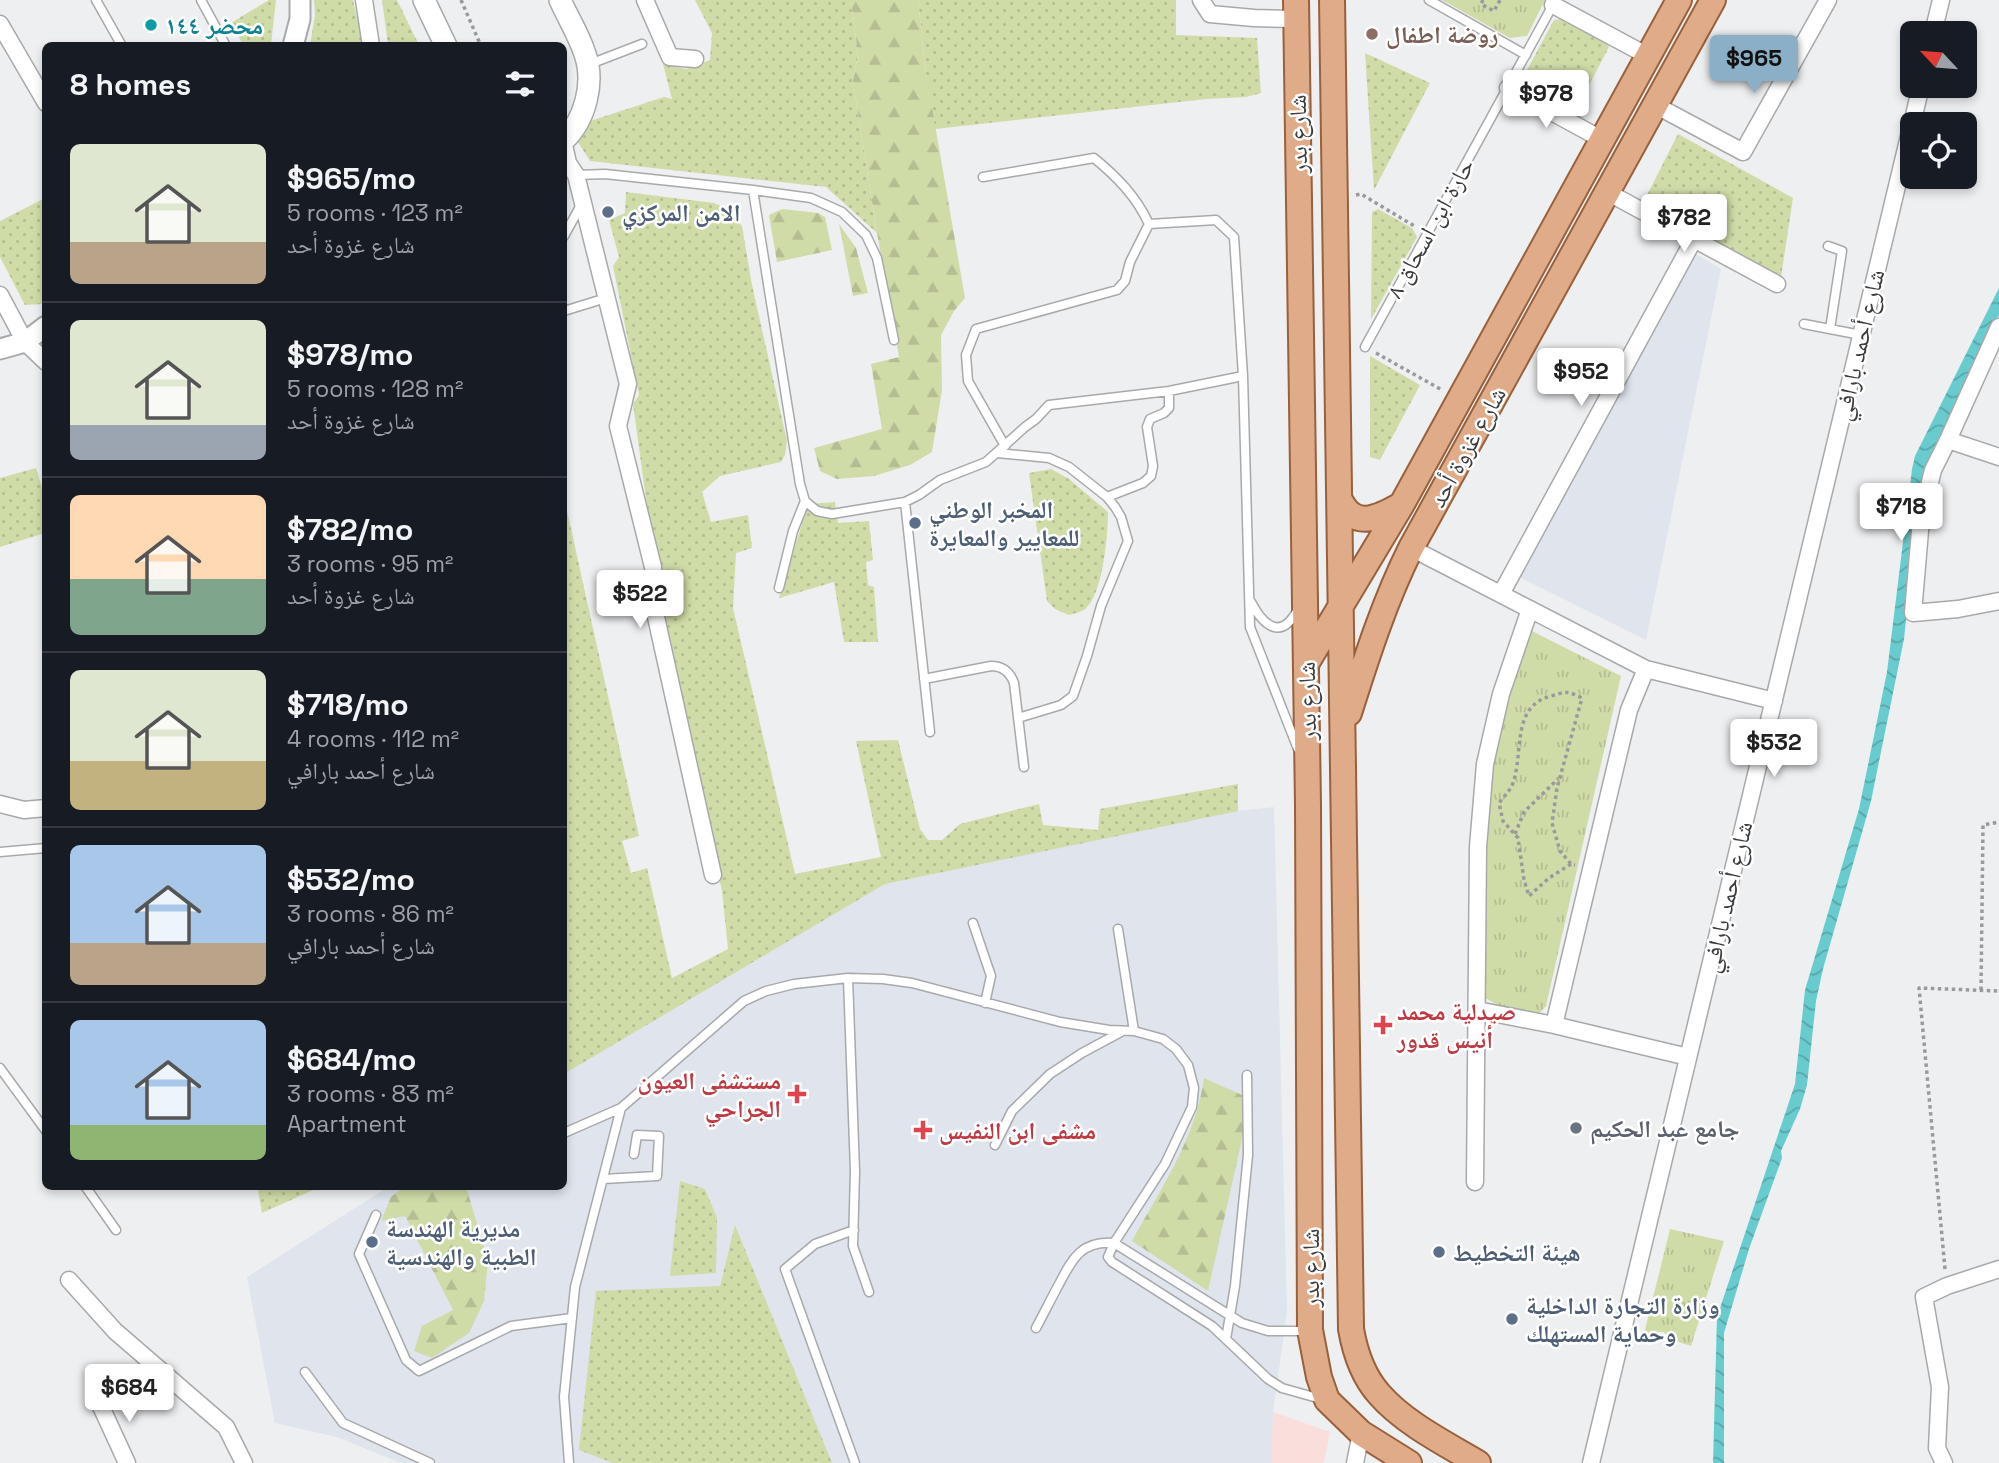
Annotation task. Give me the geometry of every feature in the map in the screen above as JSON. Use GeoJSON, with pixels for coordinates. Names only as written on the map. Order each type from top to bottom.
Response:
{"type":"FeatureCollection","features":[{"type":"Feature","properties":{"kind":"main road"},"geometry":{"type":"LineString","coordinates":[[424,0],[444,42]]}},
{"type":"Feature","properties":{"kind":"main road"},"geometry":{"type":"LineString","coordinates":[[559,0],[582,46],[587,65],[586,104],[567,139]]}},
{"type":"Feature","properties":{"kind":"main road","name":"شارع بدر"},"geometry":{"type":"LineString","coordinates":[[1332,0],[1351,1329],[1361,1365],[1378,1394]]}},
{"type":"Feature","properties":{"kind":"main road","name":"شارع غزوة أحد"},"geometry":{"type":"LineString","coordinates":[[1306,664],[1402,504],[1679,0]]}},
{"type":"Feature","properties":{"kind":"main road","name":"شارع غزوة أحد"},"geometry":{"type":"LineString","coordinates":[[1343,762],[1349,713],[1395,580],[1713,0]]}},
{"type":"Feature","properties":{"kind":"main road","name":"شارع بدر"},"geometry":{"type":"LineString","coordinates":[[1296,9],[1306,664],[1310,1330],[1319,1377],[1327,1400]]}},
{"type":"Feature","properties":{"kind":"main road"},"geometry":{"type":"LineString","coordinates":[[1340,500],[1345,510],[1355,517],[1365,519],[1376,517],[1402,504]]}},
{"type":"Feature","properties":{"kind":"main road"},"geometry":{"type":"LineString","coordinates":[[1305,595],[1322,603],[1341,606],[1370,602],[1395,580]]}},
{"type":"Feature","properties":{"kind":"main road"},"geometry":{"type":"LineString","coordinates":[[1310,1330],[1330,1324],[1351,1329]]}},
{"type":"Feature","properties":{"kind":"main road"},"geometry":{"type":"LineString","coordinates":[[1327,1400],[1337,1405],[1359,1406],[1378,1394],[1426,1432],[1478,1463]]}},
{"type":"Feature","properties":{"kind":"main road"},"geometry":{"type":"LineString","coordinates":[[1327,1400],[1361,1433],[1409,1463]]}},
{"type":"Feature","properties":{"kind":"street"},"geometry":{"type":"LineString","coordinates":[[294,42],[300,19],[300,0]]}},
{"type":"Feature","properties":{"kind":"street"},"geometry":{"type":"LineString","coordinates":[[364,0],[370,42]]}},
{"type":"Feature","properties":{"kind":"street"},"geometry":{"type":"LineString","coordinates":[[645,0],[670,57],[695,59]]}},
{"type":"Feature","properties":{"kind":"street"},"geometry":{"type":"LineString","coordinates":[[1201,0],[1210,13],[1254,18],[1296,9]]}},
{"type":"Feature","properties":{"kind":"street"},"geometry":{"type":"LineString","coordinates":[[1655,105],[1743,152],[1828,0]]}},
{"type":"Feature","properties":{"kind":"street"},"geometry":{"type":"LineString","coordinates":[[1936,21],[1941,0]]}},
{"type":"Feature","properties":{"kind":"street"},"geometry":{"type":"LineString","coordinates":[[1555,2],[1648,56]]}},
{"type":"Feature","properties":{"kind":"street"},"geometry":{"type":"LineString","coordinates":[[0,24],[42,96]]}},
{"type":"Feature","properties":{"kind":"street"},"geometry":{"type":"LineString","coordinates":[[1508,88],[1602,139]]}},
{"type":"Feature","properties":{"kind":"street","name":"شارع أحمد بارافي"},"geometry":{"type":"LineString","coordinates":[[1591,1463],[1918,98]]}},
{"type":"Feature","properties":{"kind":"street"},"geometry":{"type":"LineString","coordinates":[[567,158],[576,175],[628,384],[618,426],[653,567],[656,617],[713,875]]}},
{"type":"Feature","properties":{"kind":"street"},"geometry":{"type":"LineString","coordinates":[[1607,192],[1777,284]]}},
{"type":"Feature","properties":{"kind":"street"},"geometry":{"type":"LineString","coordinates":[[1501,594],[1694,239]]}},
{"type":"Feature","properties":{"kind":"street"},"geometry":{"type":"LineString","coordinates":[[0,295],[25,342],[42,358]]}},
{"type":"Feature","properties":{"kind":"street"},"geometry":{"type":"LineString","coordinates":[[1999,327],[1933,470],[1922,519],[1913,613],[1958,609],[1999,601]]}},
{"type":"Feature","properties":{"kind":"street"},"geometry":{"type":"LineString","coordinates":[[0,349],[25,342],[42,329]]}},
{"type":"Feature","properties":{"kind":"street"},"geometry":{"type":"LineString","coordinates":[[1948,440],[1999,457]]}},
{"type":"Feature","properties":{"kind":"street"},"geometry":{"type":"LineString","coordinates":[[1412,548],[1646,669],[1774,701]]}},
{"type":"Feature","properties":{"kind":"street"},"geometry":{"type":"LineString","coordinates":[[1475,1182],[1478,847],[1485,764],[1502,694],[1530,609]]}},
{"type":"Feature","properties":{"kind":"street"},"geometry":{"type":"LineString","coordinates":[[1554,1025],[1629,710],[1646,669]]}},
{"type":"Feature","properties":{"kind":"street"},"geometry":{"type":"LineString","coordinates":[[0,804],[24,810],[42,808]]}},
{"type":"Feature","properties":{"kind":"street"},"geometry":{"type":"LineString","coordinates":[[1477,1010],[1689,1057]]}},
{"type":"Feature","properties":{"kind":"street"},"geometry":{"type":"LineString","coordinates":[[1944,1463],[1937,1448],[1940,1387],[1924,1297],[1947,1286],[1999,1269]]}},
{"type":"Feature","properties":{"kind":"street"},"geometry":{"type":"LineString","coordinates":[[69,1280],[116,1331],[226,1427],[244,1463]]}},
{"type":"Feature","properties":{"kind":"street"},"geometry":{"type":"LineString","coordinates":[[98,1400],[127,1463]]}},
{"type":"Feature","properties":{"kind":"street"},"geometry":{"type":"LineString","coordinates":[[1355,1463],[1361,1433]]}},
{"type":"Feature","properties":{"kind":"lane"},"geometry":{"type":"LineString","coordinates":[[96,0],[120,42]]}},
{"type":"Feature","properties":{"kind":"lane"},"geometry":{"type":"LineString","coordinates":[[201,0],[224,42]]}},
{"type":"Feature","properties":{"kind":"lane"},"geometry":{"type":"LineString","coordinates":[[1429,0],[1526,55]]}},
{"type":"Feature","properties":{"kind":"lane","name":"حارة ابن اسحاق ٨"},"geometry":{"type":"LineString","coordinates":[[1365,347],[1555,2]]}},
{"type":"Feature","properties":{"kind":"lane"},"geometry":{"type":"LineString","coordinates":[[587,65],[642,44]]}},
{"type":"Feature","properties":{"kind":"lane"},"geometry":{"type":"LineString","coordinates":[[983,177],[1094,158],[1112,173],[1140,204],[1149,224]]}},
{"type":"Feature","properties":{"kind":"lane"},"geometry":{"type":"LineString","coordinates":[[576,175],[605,174],[811,198],[842,212],[866,235],[877,258],[894,340]]}},
{"type":"Feature","properties":{"kind":"lane"},"geometry":{"type":"LineString","coordinates":[[753,190],[800,484],[806,501],[817,511],[832,514],[905,502],[940,480],[986,461],[1037,419],[1049,405],[1169,391],[1242,376]]}},
{"type":"Feature","properties":{"kind":"lane"},"geometry":{"type":"LineString","coordinates":[[567,231],[583,203]]}},
{"type":"Feature","properties":{"kind":"lane"},"geometry":{"type":"LineString","coordinates":[[1149,224],[1216,220],[1234,237],[1242,376],[1250,627],[1307,772]]}},
{"type":"Feature","properties":{"kind":"lane"},"geometry":{"type":"LineString","coordinates":[[1005,446],[968,381],[966,355],[976,329],[1117,290],[1125,281],[1130,262],[1149,224]]}},
{"type":"Feature","properties":{"kind":"lane"},"geometry":{"type":"LineString","coordinates":[[1828,246],[1842,251],[1830,329]]}},
{"type":"Feature","properties":{"kind":"lane"},"geometry":{"type":"LineString","coordinates":[[567,310],[606,298]]}},
{"type":"Feature","properties":{"kind":"lane"},"geometry":{"type":"LineString","coordinates":[[1804,324],[1861,335]]}},
{"type":"Feature","properties":{"kind":"lane"},"geometry":{"type":"LineString","coordinates":[[1107,497],[1143,483],[1151,476],[1153,466],[1147,427],[1150,419],[1169,408],[1169,391]]}},
{"type":"Feature","properties":{"kind":"lane"},"geometry":{"type":"LineString","coordinates":[[997,453],[1049,458],[1069,467],[1107,497],[1121,517],[1128,541],[1101,606],[1087,656],[1070,700],[1018,718]]}},
{"type":"Feature","properties":{"kind":"lane"},"geometry":{"type":"LineString","coordinates":[[779,588],[793,531],[806,501]]}},
{"type":"Feature","properties":{"kind":"lane"},"geometry":{"type":"LineString","coordinates":[[905,502],[930,732]]}},
{"type":"Feature","properties":{"kind":"lane"},"geometry":{"type":"LineString","coordinates":[[1250,599],[1259,617],[1269,625],[1278,627],[1287,624],[1295,615],[1305,595]]}},
{"type":"Feature","properties":{"kind":"lane"},"geometry":{"type":"LineString","coordinates":[[924,679],[991,666],[1007,671],[1012,678],[1024,768]]}},
{"type":"Feature","properties":{"kind":"lane"},"geometry":{"type":"LineString","coordinates":[[0,852],[42,848]]}},
{"type":"Feature","properties":{"kind":"lane"},"geometry":{"type":"LineString","coordinates":[[973,923],[991,976],[985,1003]]}},
{"type":"Feature","properties":{"kind":"lane"},"geometry":{"type":"LineString","coordinates":[[1118,929],[1134,1031]]}},
{"type":"Feature","properties":{"kind":"lane"},"geometry":{"type":"LineString","coordinates":[[848,978],[855,1171],[853,1246],[869,1292]]}},
{"type":"Feature","properties":{"kind":"lane"},"geometry":{"type":"LineString","coordinates":[[567,1132],[621,1108],[744,1001],[766,991],[794,984],[848,978],[912,983],[1060,1022],[1134,1031],[1163,1039],[1176,1049],[1188,1065],[1194,1088],[1192,1107],[1165,1164],[1114,1243],[1108,1257],[1212,1326],[1268,1379],[1282,1388],[1327,1400]]}},
{"type":"Feature","properties":{"kind":"lane"},"geometry":{"type":"LineString","coordinates":[[995,1145],[1013,1111],[1050,1074],[1124,1030]]}},
{"type":"Feature","properties":{"kind":"lane"},"geometry":{"type":"LineString","coordinates":[[0,1068],[42,1126]]}},
{"type":"Feature","properties":{"kind":"lane"},"geometry":{"type":"LineString","coordinates":[[1226,1339],[1231,1316],[1248,1155],[1247,1075]]}},
{"type":"Feature","properties":{"kind":"lane"},"geometry":{"type":"LineString","coordinates":[[569,1463],[564,1397],[575,1287],[621,1108]]}},
{"type":"Feature","properties":{"kind":"lane"},"geometry":{"type":"LineString","coordinates":[[603,1179],[657,1176],[659,1136],[637,1135],[634,1154]]}},
{"type":"Feature","properties":{"kind":"lane"},"geometry":{"type":"LineString","coordinates":[[88,1190],[116,1230]]}},
{"type":"Feature","properties":{"kind":"lane"},"geometry":{"type":"LineString","coordinates":[[376,1214],[359,1254],[406,1360],[419,1371],[511,1326],[572,1318]]}},
{"type":"Feature","properties":{"kind":"lane"},"geometry":{"type":"LineString","coordinates":[[854,1230],[815,1244],[785,1269],[855,1463]]}},
{"type":"Feature","properties":{"kind":"lane"},"geometry":{"type":"LineString","coordinates":[[1036,1328],[1071,1261],[1078,1253],[1095,1244],[1114,1243],[1242,1323],[1276,1331],[1310,1330]]}},
{"type":"Feature","properties":{"kind":"lane"},"geometry":{"type":"LineString","coordinates":[[305,1372],[343,1423],[430,1463]]}},
{"type":"Feature","properties":{"kind":"path"},"geometry":{"type":"LineString","coordinates":[[461,0],[479,42]]}},
{"type":"Feature","properties":{"kind":"path"},"geometry":{"type":"LineString","coordinates":[[1483,0],[1481,4],[1494,11],[1500,0]]}},
{"type":"Feature","properties":{"kind":"path"},"geometry":{"type":"LineString","coordinates":[[1361,194],[1427,233]]}},
{"type":"Feature","properties":{"kind":"path"},"geometry":{"type":"LineString","coordinates":[[1365,347],[1427,382]]}},
{"type":"Feature","properties":{"kind":"path"},"geometry":{"type":"LineString","coordinates":[[1571,864],[1549,878],[1529,896],[1518,838],[1503,821],[1499,803],[1511,789],[1515,779],[1523,719],[1539,699],[1567,691],[1582,698],[1560,777],[1552,823],[1560,851],[1571,864],[1591,869]]}},
{"type":"Feature","properties":{"kind":"path"},"geometry":{"type":"LineString","coordinates":[[1515,834],[1524,813],[1560,777]]}},
{"type":"Feature","properties":{"kind":"path"},"geometry":{"type":"LineString","coordinates":[[1981,990],[1983,825],[1999,822]]}},
{"type":"Feature","properties":{"kind":"path"},"geometry":{"type":"LineString","coordinates":[[1947,1286],[1919,988],[1999,990]]}},
{"type":"Feature","properties":{"kind":"shaded area"},"geometry":{"type":"Polygon","coordinates":[[[1694,253],[1721,269],[1646,640],[1519,577],[1694,253]]]}},
{"type":"Feature","properties":{"kind":"shaded area","name":"مشفى ابن النفيس"},"geometry":{"type":"Polygon","coordinates":[[[1274,807],[1287,1312],[1273,1412],[1271,1463],[401,1463],[337,1437],[275,1423],[247,1277],[383,1190],[567,1190],[567,1072],[677,1006],[743,960],[885,884],[1219,813],[1274,807]]]}},
{"type":"Feature","properties":{"kind":"shaded area"},"geometry":{"type":"Polygon","coordinates":[[[1273,1412],[1330,1432],[1324,1463],[1269,1463],[1273,1412]]]}},
{"type":"Feature","properties":{"kind":"green space"},"geometry":{"type":"Polygon","coordinates":[[[269,0],[276,0],[271,42],[241,42],[231,23],[269,0]]]}},
{"type":"Feature","properties":{"kind":"green space"},"geometry":{"type":"Polygon","coordinates":[[[314,0],[353,0],[362,42],[310,42],[315,15],[314,0]]]}},
{"type":"Feature","properties":{"kind":"green space"},"geometry":{"type":"Polygon","coordinates":[[[382,0],[397,0],[418,42],[388,42],[382,0]]]}},
{"type":"Feature","properties":{"kind":"green space"},"geometry":{"type":"Polygon","coordinates":[[[695,0],[851,0],[858,55],[853,81],[877,233],[826,187],[590,161],[576,139],[587,122],[664,97],[672,99],[663,64],[686,69],[710,60],[712,33],[695,0]]]}},
{"type":"Feature","properties":{"kind":"green space"},"geometry":{"type":"Polygon","coordinates":[[[851,0],[918,0],[925,67],[965,298],[954,311],[941,335],[942,390],[932,452],[910,465],[874,476],[837,479],[820,471],[814,448],[882,429],[871,364],[899,357],[853,81],[858,55],[851,0]]]}},
{"type":"Feature","properties":{"kind":"green space"},"geometry":{"type":"Polygon","coordinates":[[[918,0],[1176,0],[1176,35],[1257,38],[1261,93],[1246,97],[1206,99],[935,129],[918,0]]]}},
{"type":"Feature","properties":{"kind":"green space"},"geometry":{"type":"Polygon","coordinates":[[[1442,0],[1545,0],[1527,36],[1510,38],[1442,0]]]}},
{"type":"Feature","properties":{"kind":"green space"},"geometry":{"type":"Polygon","coordinates":[[[1566,18],[1606,41],[1609,47],[1577,108],[1565,112],[1524,89],[1521,81],[1554,20],[1566,18]]]}},
{"type":"Feature","properties":{"kind":"green space"},"geometry":{"type":"Polygon","coordinates":[[[1365,53],[1430,83],[1374,190],[1365,53]]]}},
{"type":"Feature","properties":{"kind":"green space"},"geometry":{"type":"Polygon","coordinates":[[[1678,134],[1793,198],[1781,277],[1644,201],[1678,134]]]}},
{"type":"Feature","properties":{"kind":"green space"},"geometry":{"type":"Polygon","coordinates":[[[626,192],[714,203],[723,207],[742,226],[752,285],[787,441],[785,455],[781,462],[720,476],[702,492],[711,522],[748,515],[752,548],[736,553],[733,608],[795,874],[881,857],[856,741],[898,740],[920,829],[928,840],[942,840],[960,824],[1039,804],[1043,825],[1098,830],[1100,809],[1238,784],[1238,811],[885,884],[567,1072],[567,511],[639,836],[622,841],[631,873],[647,868],[672,978],[728,949],[722,891],[664,631],[633,404],[639,395],[613,266],[619,257],[609,220],[625,213],[626,192]]]}},
{"type":"Feature","properties":{"kind":"green space"},"geometry":{"type":"Polygon","coordinates":[[[42,200],[42,304],[25,305],[0,257],[0,221],[42,200]]]}},
{"type":"Feature","properties":{"kind":"green space"},"geometry":{"type":"Polygon","coordinates":[[[782,209],[818,213],[825,217],[832,250],[777,262],[769,215],[782,209]]]}},
{"type":"Feature","properties":{"kind":"green space"},"geometry":{"type":"Polygon","coordinates":[[[1378,209],[1412,228],[1417,237],[1371,319],[1372,212],[1378,209]]]}},
{"type":"Feature","properties":{"kind":"green space"},"geometry":{"type":"Polygon","coordinates":[[[839,224],[856,248],[868,293],[853,296],[839,224]]]}},
{"type":"Feature","properties":{"kind":"green space"},"geometry":{"type":"Polygon","coordinates":[[[1370,356],[1420,385],[1380,460],[1370,457],[1370,356]]]}},
{"type":"Feature","properties":{"kind":"green space"},"geometry":{"type":"Polygon","coordinates":[[[36,468],[42,487],[42,534],[0,547],[0,478],[36,468]]]}},
{"type":"Feature","properties":{"kind":"green space"},"geometry":{"type":"Polygon","coordinates":[[[1051,469],[1069,479],[1108,512],[1105,549],[1096,591],[1085,609],[1069,615],[1055,609],[1047,601],[1029,473],[1051,469]]]}},
{"type":"Feature","properties":{"kind":"green space"},"geometry":{"type":"Polygon","coordinates":[[[835,502],[838,523],[869,521],[873,560],[866,562],[868,585],[874,587],[878,642],[844,642],[834,582],[779,598],[808,504],[835,502]]]}},
{"type":"Feature","properties":{"kind":"green space"},"geometry":{"type":"Polygon","coordinates":[[[1532,631],[1621,676],[1546,1006],[1536,1017],[1506,1010],[1482,996],[1482,889],[1490,782],[1504,713],[1532,631]]]}},
{"type":"Feature","properties":{"kind":"green space"},"geometry":{"type":"Polygon","coordinates":[[[1204,1078],[1251,1099],[1208,1291],[1132,1241],[1185,1142],[1200,1100],[1204,1078]]]}},
{"type":"Feature","properties":{"kind":"green space"},"geometry":{"type":"Polygon","coordinates":[[[680,1181],[705,1189],[717,1218],[716,1273],[670,1276],[680,1181]]]}},
{"type":"Feature","properties":{"kind":"green space"},"geometry":{"type":"Polygon","coordinates":[[[260,1190],[313,1190],[262,1213],[260,1190]]]}},
{"type":"Feature","properties":{"kind":"green space"},"geometry":{"type":"Polygon","coordinates":[[[400,1190],[467,1190],[488,1260],[484,1301],[469,1333],[432,1358],[414,1351],[422,1326],[453,1310],[405,1216],[381,1221],[391,1197],[400,1190]]]}},
{"type":"Feature","properties":{"kind":"green space"},"geometry":{"type":"Polygon","coordinates":[[[735,1225],[832,1463],[613,1463],[579,1450],[596,1291],[720,1286],[735,1225]]]}},
{"type":"Feature","properties":{"kind":"green space"},"geometry":{"type":"Polygon","coordinates":[[[1670,1229],[1724,1241],[1691,1346],[1667,1338],[1664,1332],[1654,1332],[1651,1341],[1643,1338],[1670,1229]]]}},
{"type":"Feature","properties":{"kind":"water"},"geometry":{"type":"Polygon","coordinates":[[[1999,288],[1999,315],[1927,463],[1917,515],[1904,639],[1871,801],[1816,1001],[1807,1085],[1800,1109],[1781,1151],[1782,1158],[1749,1249],[1724,1333],[1724,1463],[1713,1463],[1717,1317],[1795,1084],[1805,990],[1859,809],[1887,672],[1915,456],[1999,288]]]}},
{"type":"Feature","properties":{"kind":"place","name":"محضر ١٤٤"},"geometry":{"type":"Point","coordinates":[151,25]}},
{"type":"Feature","properties":{"kind":"place","name":"روضة اطفال"},"geometry":{"type":"Point","coordinates":[1372,34]}},
{"type":"Feature","properties":{"kind":"place","name":"الامن المركزي"},"geometry":{"type":"Point","coordinates":[608,212]}},
{"type":"Feature","properties":{"kind":"place","name":"المخبر الوطني للمعايير والمعايرة"},"geometry":{"type":"Point","coordinates":[915,523]}},
{"type":"Feature","properties":{"kind":"place","name":"صيدلية محمد أنيس قدور"},"geometry":{"type":"Point","coordinates":[1383,1025]}},
{"type":"Feature","properties":{"kind":"place","name":"مستشفى العيون الجراحي"},"geometry":{"type":"Point","coordinates":[797,1094]}},
{"type":"Feature","properties":{"kind":"place","name":"جامع عبد الحكيم"},"geometry":{"type":"Point","coordinates":[1576,1128]}},
{"type":"Feature","properties":{"kind":"place","name":"مشفى ابن النفيس"},"geometry":{"type":"Point","coordinates":[923,1130]}},
{"type":"Feature","properties":{"kind":"place","name":"مديرية الهندسة الطبية والهندسية"},"geometry":{"type":"Point","coordinates":[372,1242]}},
{"type":"Feature","properties":{"kind":"place","name":"هيئة التخطيط"},"geometry":{"type":"Point","coordinates":[1439,1252]}},
{"type":"Feature","properties":{"kind":"place","name":"وزارة التجارة الداخلية وحماية المستهلك"},"geometry":{"type":"Point","coordinates":[1512,1319]}}]}
